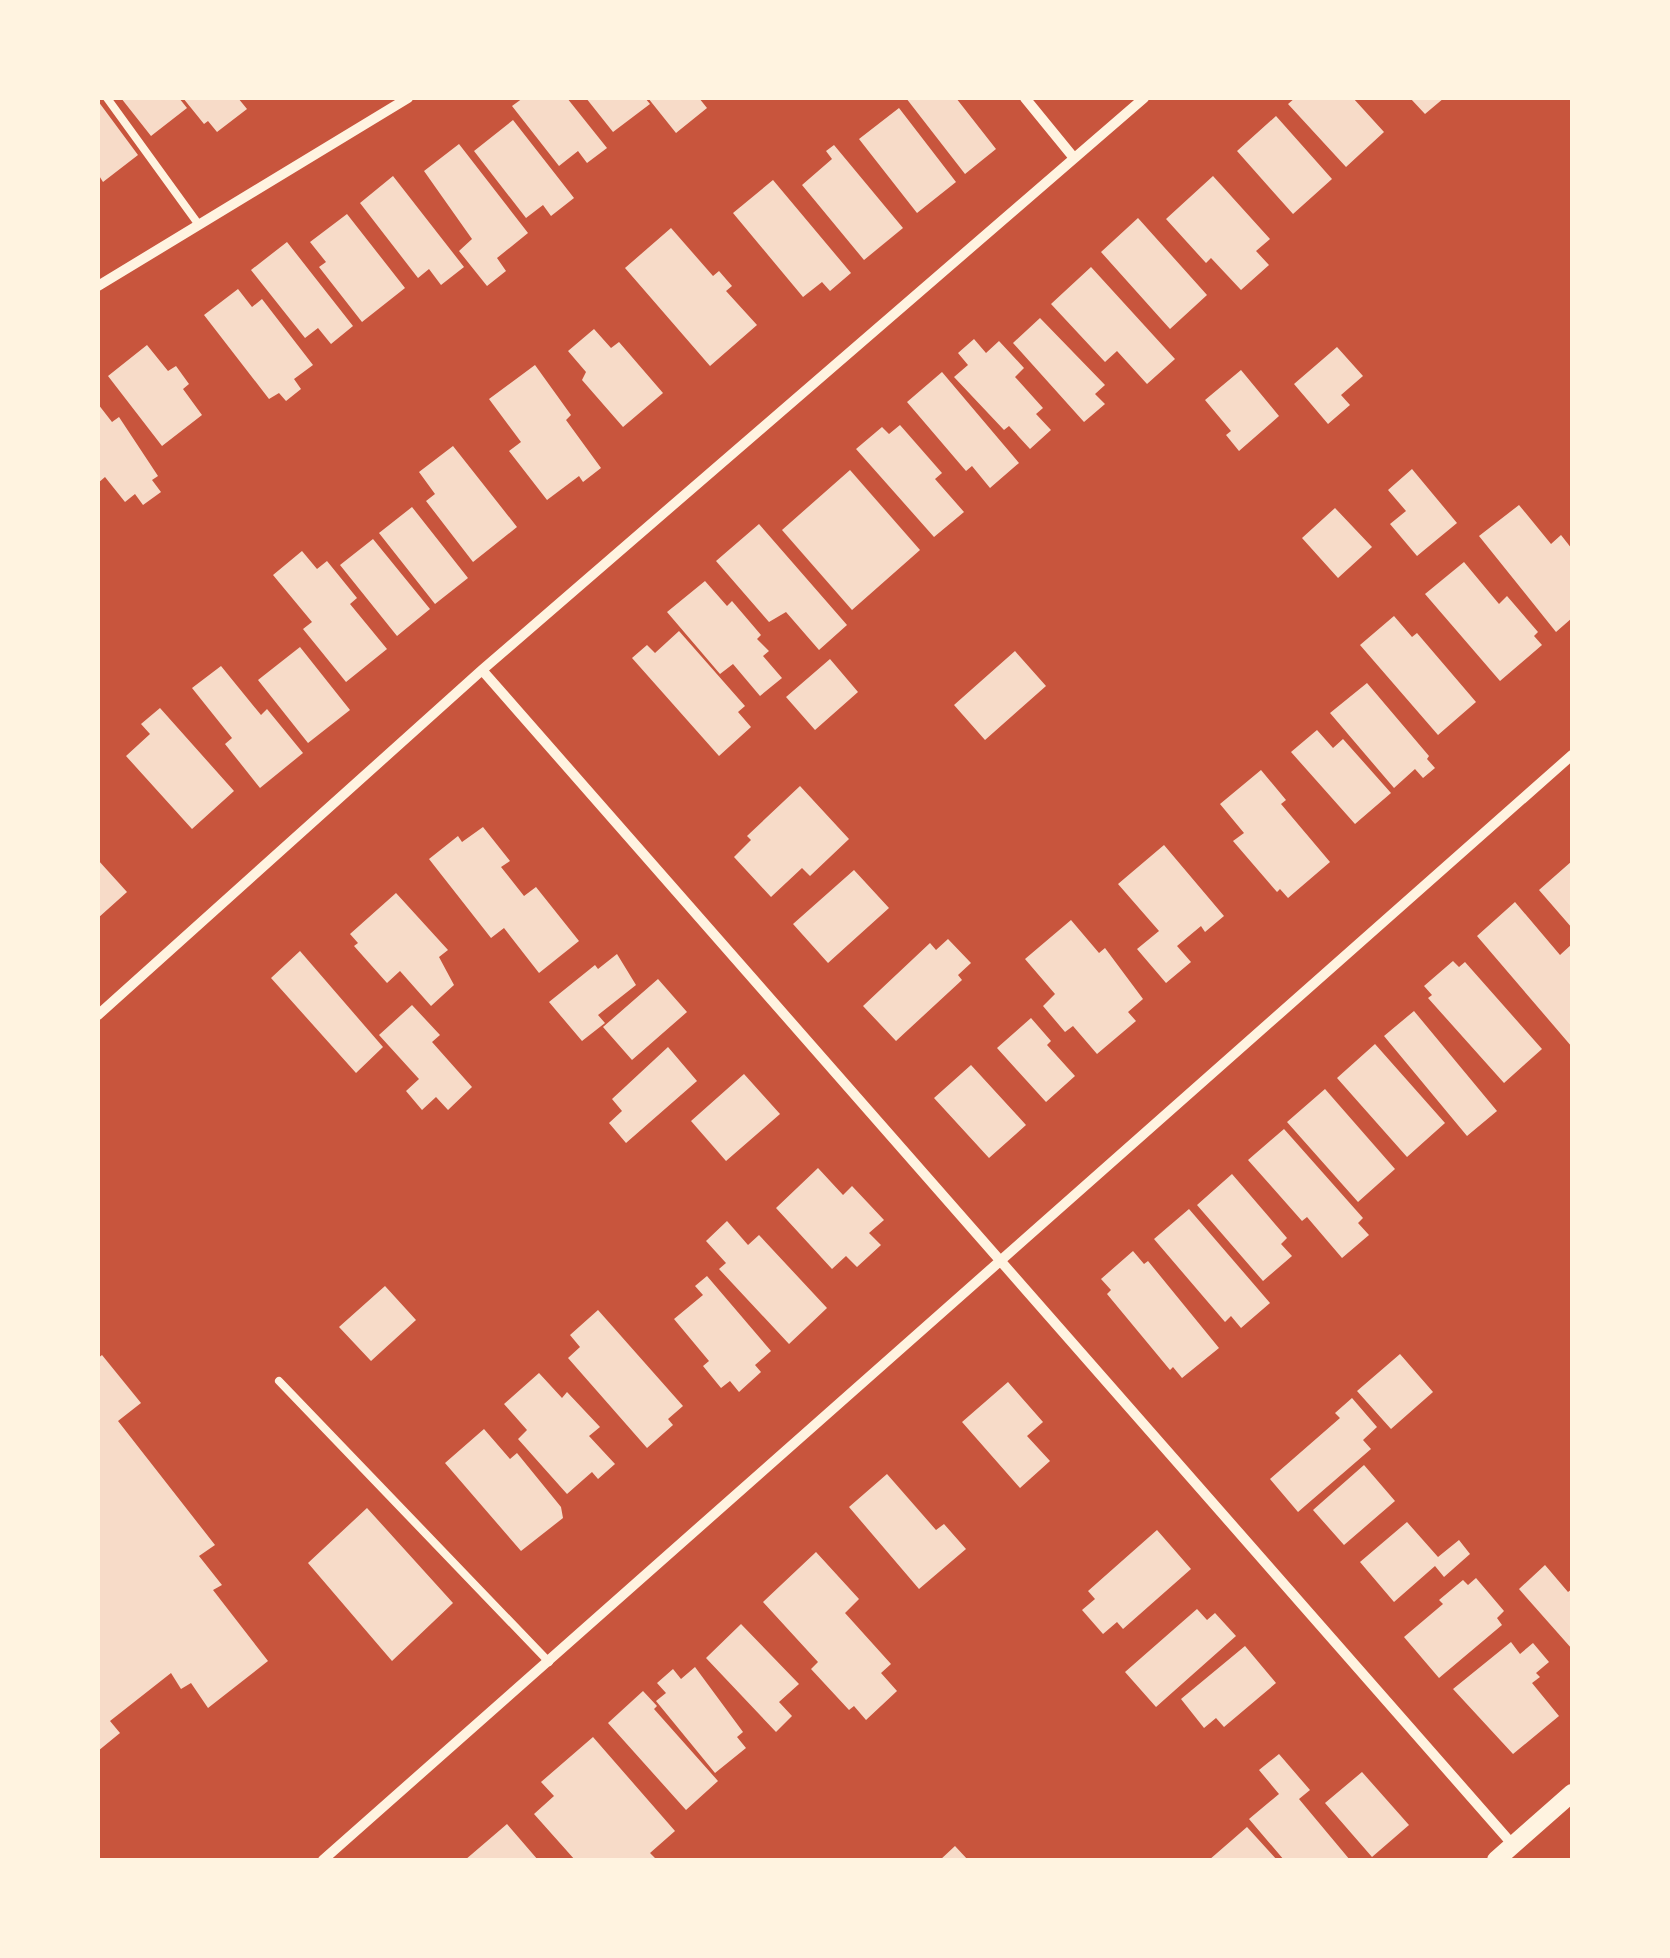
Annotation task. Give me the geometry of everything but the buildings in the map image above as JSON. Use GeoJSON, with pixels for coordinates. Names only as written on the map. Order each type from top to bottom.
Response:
{"type":"FeatureCollection","features":[{"type":"Feature","properties":{"kind":"street"},"geometry":{"type":"LineString","coordinates":[[98,286],[408,98]]}},
{"type":"Feature","properties":{"kind":"street"},"geometry":{"type":"LineString","coordinates":[[1025,98],[1074,158]]}},
{"type":"Feature","properties":{"kind":"street"},"geometry":{"type":"LineString","coordinates":[[98,1015],[482,670],[1144,98]]}},
{"type":"Feature","properties":{"kind":"street"},"geometry":{"type":"LineString","coordinates":[[482,670],[1514,1845]]}},
{"type":"Feature","properties":{"kind":"street"},"geometry":{"type":"LineString","coordinates":[[323,1860],[1572,755]]}},
{"type":"Feature","properties":{"kind":"street"},"geometry":{"type":"LineString","coordinates":[[1496,1860],[1572,1793]]}},
{"type":"Feature","properties":{"kind":"lane"},"geometry":{"type":"LineString","coordinates":[[107,98],[198,225]]}},
{"type":"Feature","properties":{"kind":"lane"},"geometry":{"type":"LineString","coordinates":[[279,1380],[548,1662]]}}]}
